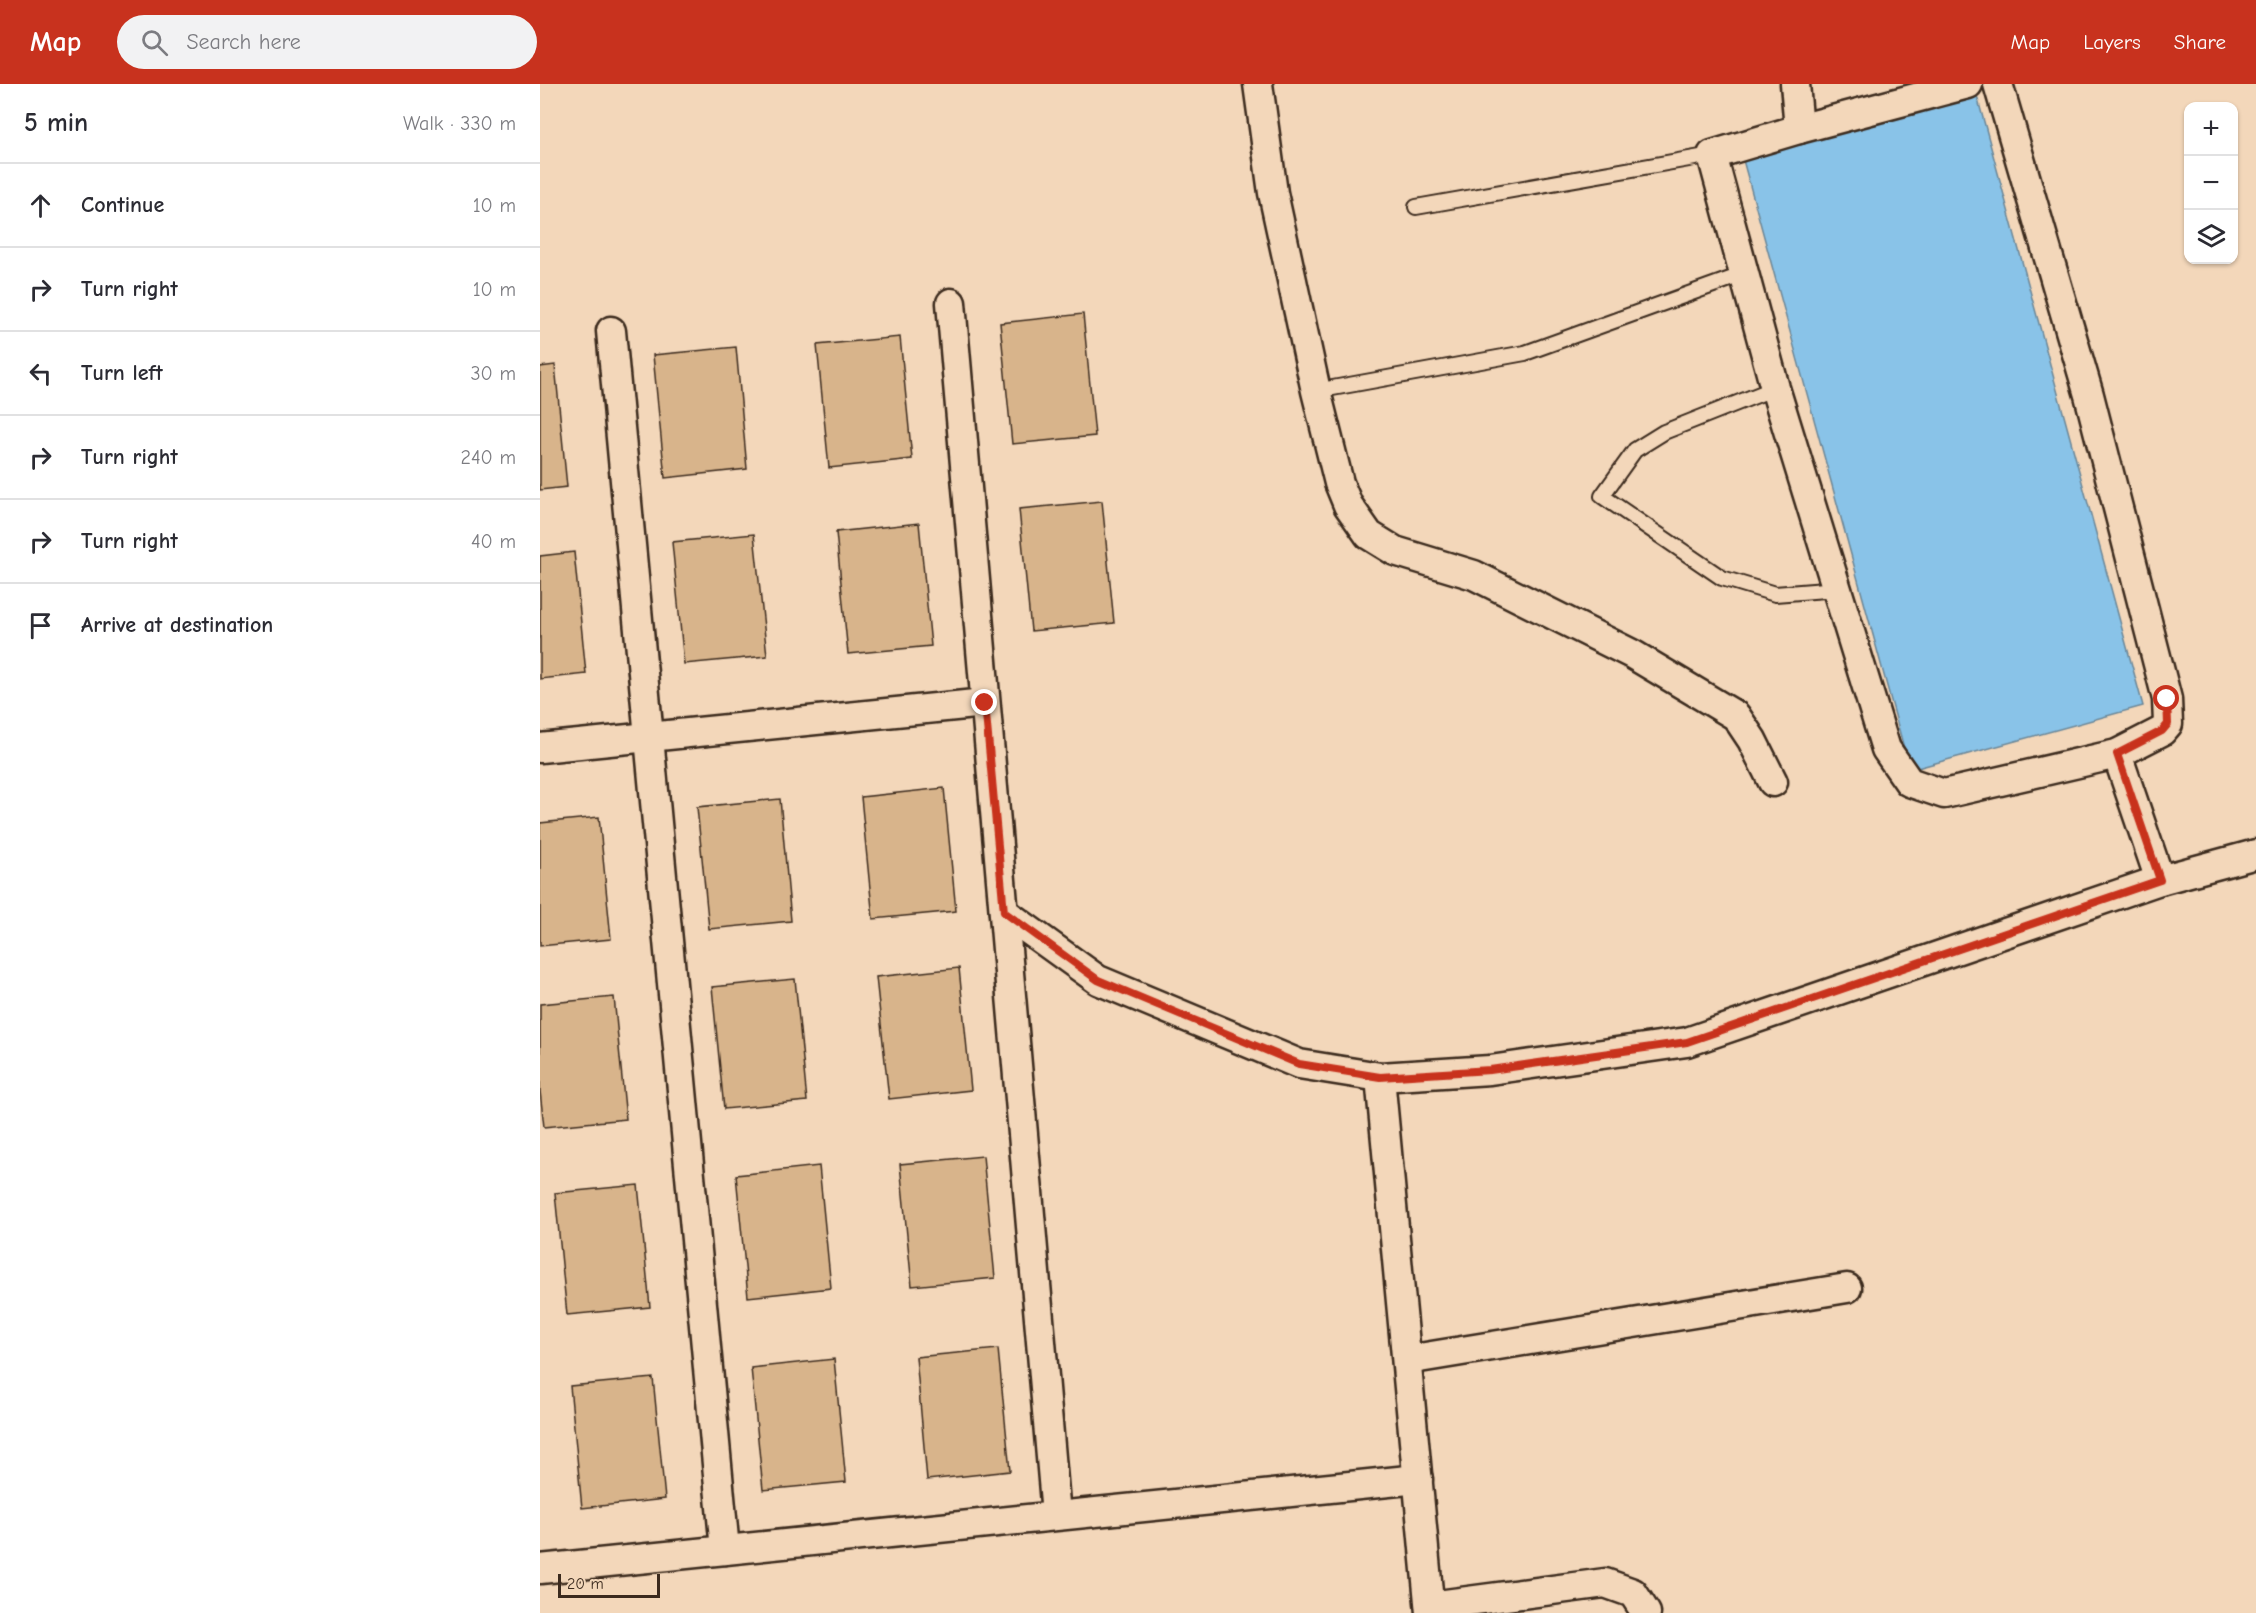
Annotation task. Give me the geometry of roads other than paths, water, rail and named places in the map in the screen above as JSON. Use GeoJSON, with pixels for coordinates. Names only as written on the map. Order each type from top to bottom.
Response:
{"type":"FeatureCollection","features":[{"type":"Feature","properties":{"kind":"street"},"geometry":{"type":"LineString","coordinates":[[1258,84],[1273,193],[1316,391],[1339,483],[1348,505],[1369,535],[1395,551],[1474,575],[1495,585],[1632,654],[1736,716],[1752,740],[1773,782]]}},
{"type":"Feature","properties":{"kind":"street"},"geometry":{"type":"LineString","coordinates":[[1795,84],[1799,129]]}},
{"type":"Feature","properties":{"kind":"street"},"geometry":{"type":"LineString","coordinates":[[1968,84],[1799,129],[1712,155],[1775,388],[1886,749],[1909,782],[1944,794],[2117,754],[2162,731],[2168,724],[2167,699],[2089,395],[1998,84]]}},
{"type":"Feature","properties":{"kind":"street"},"geometry":{"type":"LineString","coordinates":[[951,303],[1056,1515]]}},
{"type":"Feature","properties":{"kind":"street"},"geometry":{"type":"LineString","coordinates":[[611,331],[724,1550]]}},
{"type":"Feature","properties":{"kind":"street"},"geometry":{"type":"LineString","coordinates":[[540,748],[985,703]]}},
{"type":"Feature","properties":{"kind":"street"},"geometry":{"type":"LineString","coordinates":[[2117,754],[2160,880]]}},
{"type":"Feature","properties":{"kind":"street"},"geometry":{"type":"LineString","coordinates":[[1004,912],[1098,980],[1299,1064],[1380,1077],[1490,1070],[1687,1042],[2160,880],[2256,854]]}},
{"type":"Feature","properties":{"kind":"street"},"geometry":{"type":"LineString","coordinates":[[1380,1077],[1430,1609],[1605,1583],[1633,1593],[1646,1613]]}},
{"type":"Feature","properties":{"kind":"street"},"geometry":{"type":"LineString","coordinates":[[1407,1360],[1847,1288]]}},
{"type":"Feature","properties":{"kind":"street"},"geometry":{"type":"LineString","coordinates":[[540,1569],[1418,1479]]}},
{"type":"Feature","properties":{"kind":"lane"},"geometry":{"type":"LineString","coordinates":[[1416,207],[1712,155]]}},
{"type":"Feature","properties":{"kind":"lane"},"geometry":{"type":"LineString","coordinates":[[1316,391],[1525,353],[1744,274]]}},
{"type":"Feature","properties":{"kind":"lane"},"geometry":{"type":"LineString","coordinates":[[1775,388],[1664,432],[1635,450],[1602,496],[1722,578],[1775,594],[1838,589]]}},
{"type":"Feature","properties":{"kind":"water"},"geometry":{"type":"Polygon","coordinates":[[[1977,96],[2143,706],[1910,770],[1743,160],[1977,96]]]}}]}
